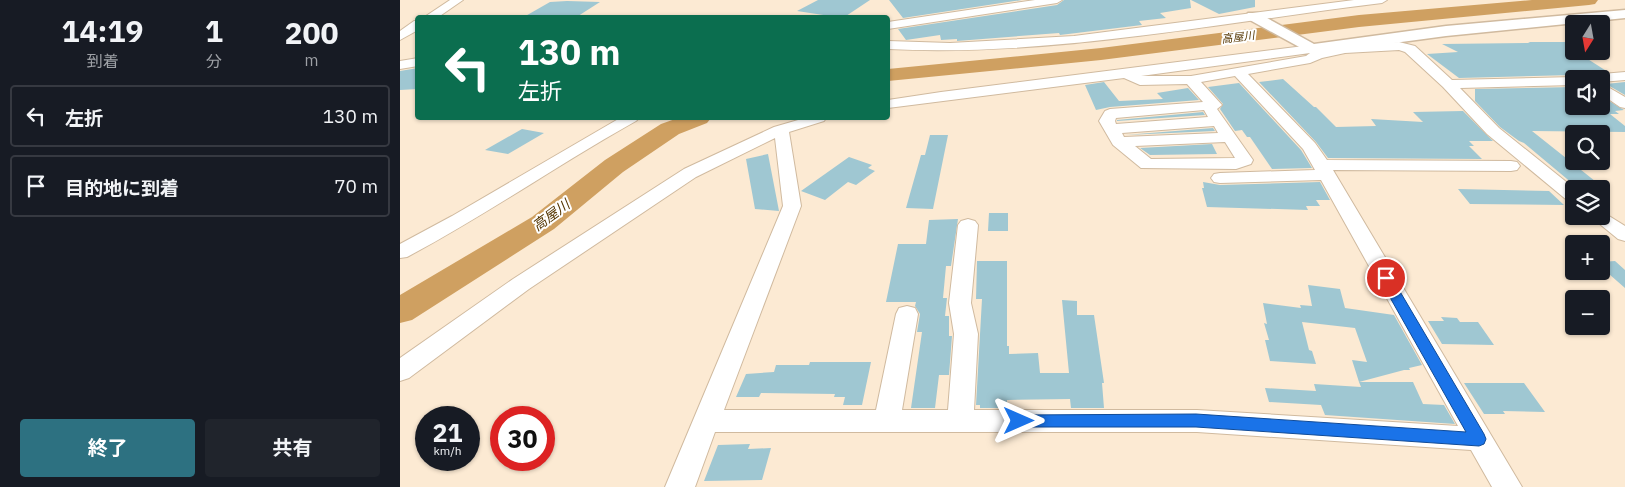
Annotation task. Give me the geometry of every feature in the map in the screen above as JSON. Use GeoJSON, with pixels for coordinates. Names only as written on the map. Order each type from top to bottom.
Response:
{"type":"FeatureCollection","features":[{"type":"Feature","properties":{"kind":"street"},"geometry":{"type":"LineString","coordinates":[[433,15],[458,0]]}},
{"type":"Feature","properties":{"kind":"street"},"geometry":{"type":"LineString","coordinates":[[890,26],[1057,0]]}},
{"type":"Feature","properties":{"kind":"street"},"geometry":{"type":"LineString","coordinates":[[1257,15],[1319,0]]}},
{"type":"Feature","properties":{"kind":"street"},"geometry":{"type":"LineString","coordinates":[[890,45],[979,46],[1061,41],[1140,33],[1257,15],[1382,0]]}},
{"type":"Feature","properties":{"kind":"street"},"geometry":{"type":"LineString","coordinates":[[1257,15],[1315,52],[1446,31],[1625,14]]}},
{"type":"Feature","properties":{"kind":"street"},"geometry":{"type":"LineString","coordinates":[[400,36],[415,26]]}},
{"type":"Feature","properties":{"kind":"street"},"geometry":{"type":"LineString","coordinates":[[890,104],[985,90],[1315,52],[1392,46],[1406,48],[1417,54],[1493,131],[1565,190]]}},
{"type":"Feature","properties":{"kind":"street"},"geometry":{"type":"LineString","coordinates":[[1129,74],[1140,81],[1191,80],[1310,60],[1315,52]]}},
{"type":"Feature","properties":{"kind":"street"},"geometry":{"type":"LineString","coordinates":[[400,65],[415,62]]}},
{"type":"Feature","properties":{"kind":"street"},"geometry":{"type":"LineString","coordinates":[[1239,73],[1309,146],[1507,487]]}},
{"type":"Feature","properties":{"kind":"street"},"geometry":{"type":"LineString","coordinates":[[1610,77],[1625,76]]}},
{"type":"Feature","properties":{"kind":"street"},"geometry":{"type":"LineString","coordinates":[[1191,80],[1215,105],[1110,114],[1108,121],[1115,136],[1147,164],[1236,164],[1245,160],[1228,138],[1208,106]]}},
{"type":"Feature","properties":{"kind":"street"},"geometry":{"type":"LineString","coordinates":[[1448,84],[1565,81]]}},
{"type":"Feature","properties":{"kind":"street"},"geometry":{"type":"LineString","coordinates":[[1610,93],[1625,104]]}},
{"type":"Feature","properties":{"kind":"street"},"geometry":{"type":"LineString","coordinates":[[400,252],[500,196],[591,139],[627,120]]}},
{"type":"Feature","properties":{"kind":"street"},"geometry":{"type":"LineString","coordinates":[[400,371],[521,284],[690,173],[780,130],[812,120]]}},
{"type":"Feature","properties":{"kind":"street"},"geometry":{"type":"LineString","coordinates":[[1115,136],[1218,121]]}},
{"type":"Feature","properties":{"kind":"street"},"geometry":{"type":"LineString","coordinates":[[680,487],[792,206],[783,135],[780,130]]}},
{"type":"Feature","properties":{"kind":"street"},"geometry":{"type":"LineString","coordinates":[[1115,136],[1228,138]]}},
{"type":"Feature","properties":{"kind":"street"},"geometry":{"type":"LineString","coordinates":[[1220,178],[1324,170],[1512,166]]}},
{"type":"Feature","properties":{"kind":"street"},"geometry":{"type":"LineString","coordinates":[[1610,224],[1625,234]]}},
{"type":"Feature","properties":{"kind":"street"},"geometry":{"type":"LineString","coordinates":[[960,421],[966,334],[960,303],[968,225]]}},
{"type":"Feature","properties":{"kind":"street"},"geometry":{"type":"LineString","coordinates":[[887,421],[907,314]]}},
{"type":"Feature","properties":{"kind":"street"},"geometry":{"type":"LineString","coordinates":[[707,421],[1196,421],[1479,439]]}},
{"type":"Feature","properties":{"kind":"building"},"geometry":{"type":"Polygon","coordinates":[[[818,0],[870,0],[848,15],[823,15],[797,11],[818,0]]]}},
{"type":"Feature","properties":{"kind":"building"},"geometry":{"type":"Polygon","coordinates":[[[889,0],[1022,0],[903,18],[889,0]]]}},
{"type":"Feature","properties":{"kind":"building"},"geometry":{"type":"Polygon","coordinates":[[[1064,0],[1190,0],[1191,8],[1160,13],[1166,18],[1139,21],[1142,25],[1060,35],[1059,33],[957,41],[957,39],[941,40],[940,35],[906,40],[898,29],[1057,5],[1064,0]]]}},
{"type":"Feature","properties":{"kind":"building"},"geometry":{"type":"Polygon","coordinates":[[[1191,0],[1255,0],[1255,7],[1219,14],[1191,0]]]}},
{"type":"Feature","properties":{"kind":"building"},"geometry":{"type":"Polygon","coordinates":[[[550,2],[600,2],[580,15],[527,15],[550,2]]]}},
{"type":"Feature","properties":{"kind":"building"},"geometry":{"type":"Polygon","coordinates":[[[1528,42],[1565,42],[1565,60],[1589,60],[1605,70],[1565,70],[1565,75],[1459,78],[1427,54],[1458,52],[1442,44],[1530,43],[1528,42]]]}},
{"type":"Feature","properties":{"kind":"building"},"geometry":{"type":"Polygon","coordinates":[[[415,68],[415,89],[400,90],[400,71],[415,68]]]}},
{"type":"Feature","properties":{"kind":"building"},"geometry":{"type":"Polygon","coordinates":[[[1283,79],[1336,127],[1376,126],[1371,119],[1423,122],[1413,112],[1463,111],[1493,141],[1469,141],[1474,146],[1469,146],[1482,159],[1328,158],[1316,142],[1259,82],[1283,79]]]}},
{"type":"Feature","properties":{"kind":"building"},"geometry":{"type":"Polygon","coordinates":[[[1104,82],[1119,101],[1163,99],[1157,93],[1188,88],[1199,100],[1110,107],[1096,110],[1085,85],[1104,82]]]}},
{"type":"Feature","properties":{"kind":"building"},"geometry":{"type":"Polygon","coordinates":[[[1625,82],[1625,95],[1610,86],[1610,84],[1625,82]]]}},
{"type":"Feature","properties":{"kind":"building"},"geometry":{"type":"Polygon","coordinates":[[[1239,83],[1301,150],[1312,168],[1272,169],[1250,137],[1247,137],[1242,130],[1235,131],[1220,109],[1223,104],[1208,87],[1239,83]]]}},
{"type":"Feature","properties":{"kind":"building"},"geometry":{"type":"Polygon","coordinates":[[[1565,87],[1565,115],[1610,114],[1625,126],[1625,132],[1610,132],[1610,125],[1565,125],[1565,131],[1532,131],[1565,157],[1565,170],[1581,170],[1594,180],[1568,180],[1524,143],[1500,127],[1475,101],[1475,89],[1565,87]]]}},
{"type":"Feature","properties":{"kind":"building"},"geometry":{"type":"Polygon","coordinates":[[[1610,101],[1624,110],[1615,111],[1619,114],[1610,114],[1610,101]]]}},
{"type":"Feature","properties":{"kind":"building"},"geometry":{"type":"Polygon","coordinates":[[[1203,112],[1205,115],[1117,121],[1117,120],[1203,112]]]}},
{"type":"Feature","properties":{"kind":"building"},"geometry":{"type":"Polygon","coordinates":[[[1213,128],[1215,131],[1125,135],[1213,128]]]}},
{"type":"Feature","properties":{"kind":"building"},"geometry":{"type":"Polygon","coordinates":[[[522,129],[544,133],[508,154],[485,150],[522,129]]]}},
{"type":"Feature","properties":{"kind":"building"},"geometry":{"type":"Polygon","coordinates":[[[930,135],[948,135],[933,209],[906,208],[921,155],[925,155],[930,135]]]}},
{"type":"Feature","properties":{"kind":"building"},"geometry":{"type":"Polygon","coordinates":[[[1212,144],[1217,154],[1150,155],[1140,148],[1212,144]]]}},
{"type":"Feature","properties":{"kind":"building"},"geometry":{"type":"Polygon","coordinates":[[[768,154],[779,211],[755,209],[746,159],[768,154]]]}},
{"type":"Feature","properties":{"kind":"building"},"geometry":{"type":"Polygon","coordinates":[[[849,157],[872,165],[868,168],[875,171],[856,185],[848,182],[825,200],[801,191],[849,157]]]}},
{"type":"Feature","properties":{"kind":"building"},"geometry":{"type":"Polygon","coordinates":[[[1203,182],[1220,185],[1320,182],[1330,200],[1316,200],[1320,206],[1306,206],[1308,210],[1207,207],[1202,188],[1204,188],[1203,182]]]}},
{"type":"Feature","properties":{"kind":"building"},"geometry":{"type":"Polygon","coordinates":[[[1458,189],[1549,191],[1564,205],[1470,204],[1458,189]]]}},
{"type":"Feature","properties":{"kind":"building"},"geometry":{"type":"Polygon","coordinates":[[[989,213],[1008,213],[1008,231],[988,231],[989,213]]]}},
{"type":"Feature","properties":{"kind":"building"},"geometry":{"type":"Polygon","coordinates":[[[958,219],[951,266],[946,266],[943,298],[947,298],[945,316],[949,316],[949,336],[952,336],[949,375],[939,375],[935,408],[911,408],[922,332],[917,332],[920,314],[915,306],[916,302],[886,302],[898,244],[926,244],[929,220],[958,219]]]}},
{"type":"Feature","properties":{"kind":"building"},"geometry":{"type":"Polygon","coordinates":[[[977,261],[1007,261],[1007,346],[1009,346],[1009,354],[1038,353],[1040,373],[1069,373],[1062,300],[1077,301],[1077,315],[1094,315],[1104,383],[1102,383],[1104,408],[1071,408],[1070,399],[1007,400],[1007,408],[980,408],[980,405],[976,405],[982,299],[976,299],[977,261]]]}},
{"type":"Feature","properties":{"kind":"building"},"geometry":{"type":"Polygon","coordinates":[[[1610,261],[1615,261],[1625,270],[1625,288],[1610,275],[1610,261]]]}},
{"type":"Feature","properties":{"kind":"building"},"geometry":{"type":"Polygon","coordinates":[[[1308,285],[1340,289],[1345,308],[1394,315],[1422,365],[1409,368],[1410,370],[1359,382],[1352,360],[1367,362],[1355,328],[1302,322],[1309,350],[1312,351],[1316,364],[1270,361],[1265,340],[1269,340],[1264,323],[1267,324],[1263,303],[1301,308],[1300,305],[1312,306],[1308,285]]]}},
{"type":"Feature","properties":{"kind":"building"},"geometry":{"type":"Polygon","coordinates":[[[1441,317],[1457,318],[1460,322],[1478,322],[1494,345],[1442,344],[1428,321],[1444,321],[1441,317]]]}},
{"type":"Feature","properties":{"kind":"building"},"geometry":{"type":"Polygon","coordinates":[[[810,362],[871,362],[862,405],[843,405],[845,397],[834,397],[835,394],[761,393],[759,397],[736,397],[746,374],[774,372],[776,365],[809,365],[810,362]]]}},
{"type":"Feature","properties":{"kind":"building"},"geometry":{"type":"Polygon","coordinates":[[[1359,382],[1413,382],[1423,404],[1444,405],[1455,424],[1325,415],[1321,405],[1269,402],[1265,388],[1316,391],[1314,384],[1361,387],[1359,382]]]}},
{"type":"Feature","properties":{"kind":"building"},"geometry":{"type":"Polygon","coordinates":[[[1464,383],[1524,383],[1545,412],[1503,411],[1505,414],[1484,414],[1464,383]]]}},
{"type":"Feature","properties":{"kind":"building"},"geometry":{"type":"Polygon","coordinates":[[[750,444],[748,449],[771,448],[762,480],[704,481],[718,445],[750,444]]]}},
{"type":"Feature","properties":{"kind":"waterway","name":"高屋川"},"geometry":{"type":"LineString","coordinates":[[890,75],[1101,54],[1359,21],[1589,0]]}},
{"type":"Feature","properties":{"kind":"waterway","name":"高屋川"},"geometry":{"type":"LineString","coordinates":[[400,311],[543,223],[614,166],[670,129],[694,120]]}},
{"type":"Feature","properties":{"kind":"route"},"geometry":{"type":"LineString","coordinates":[[1019,421],[1196,421],[1479,439],[1386,278]]}}]}
